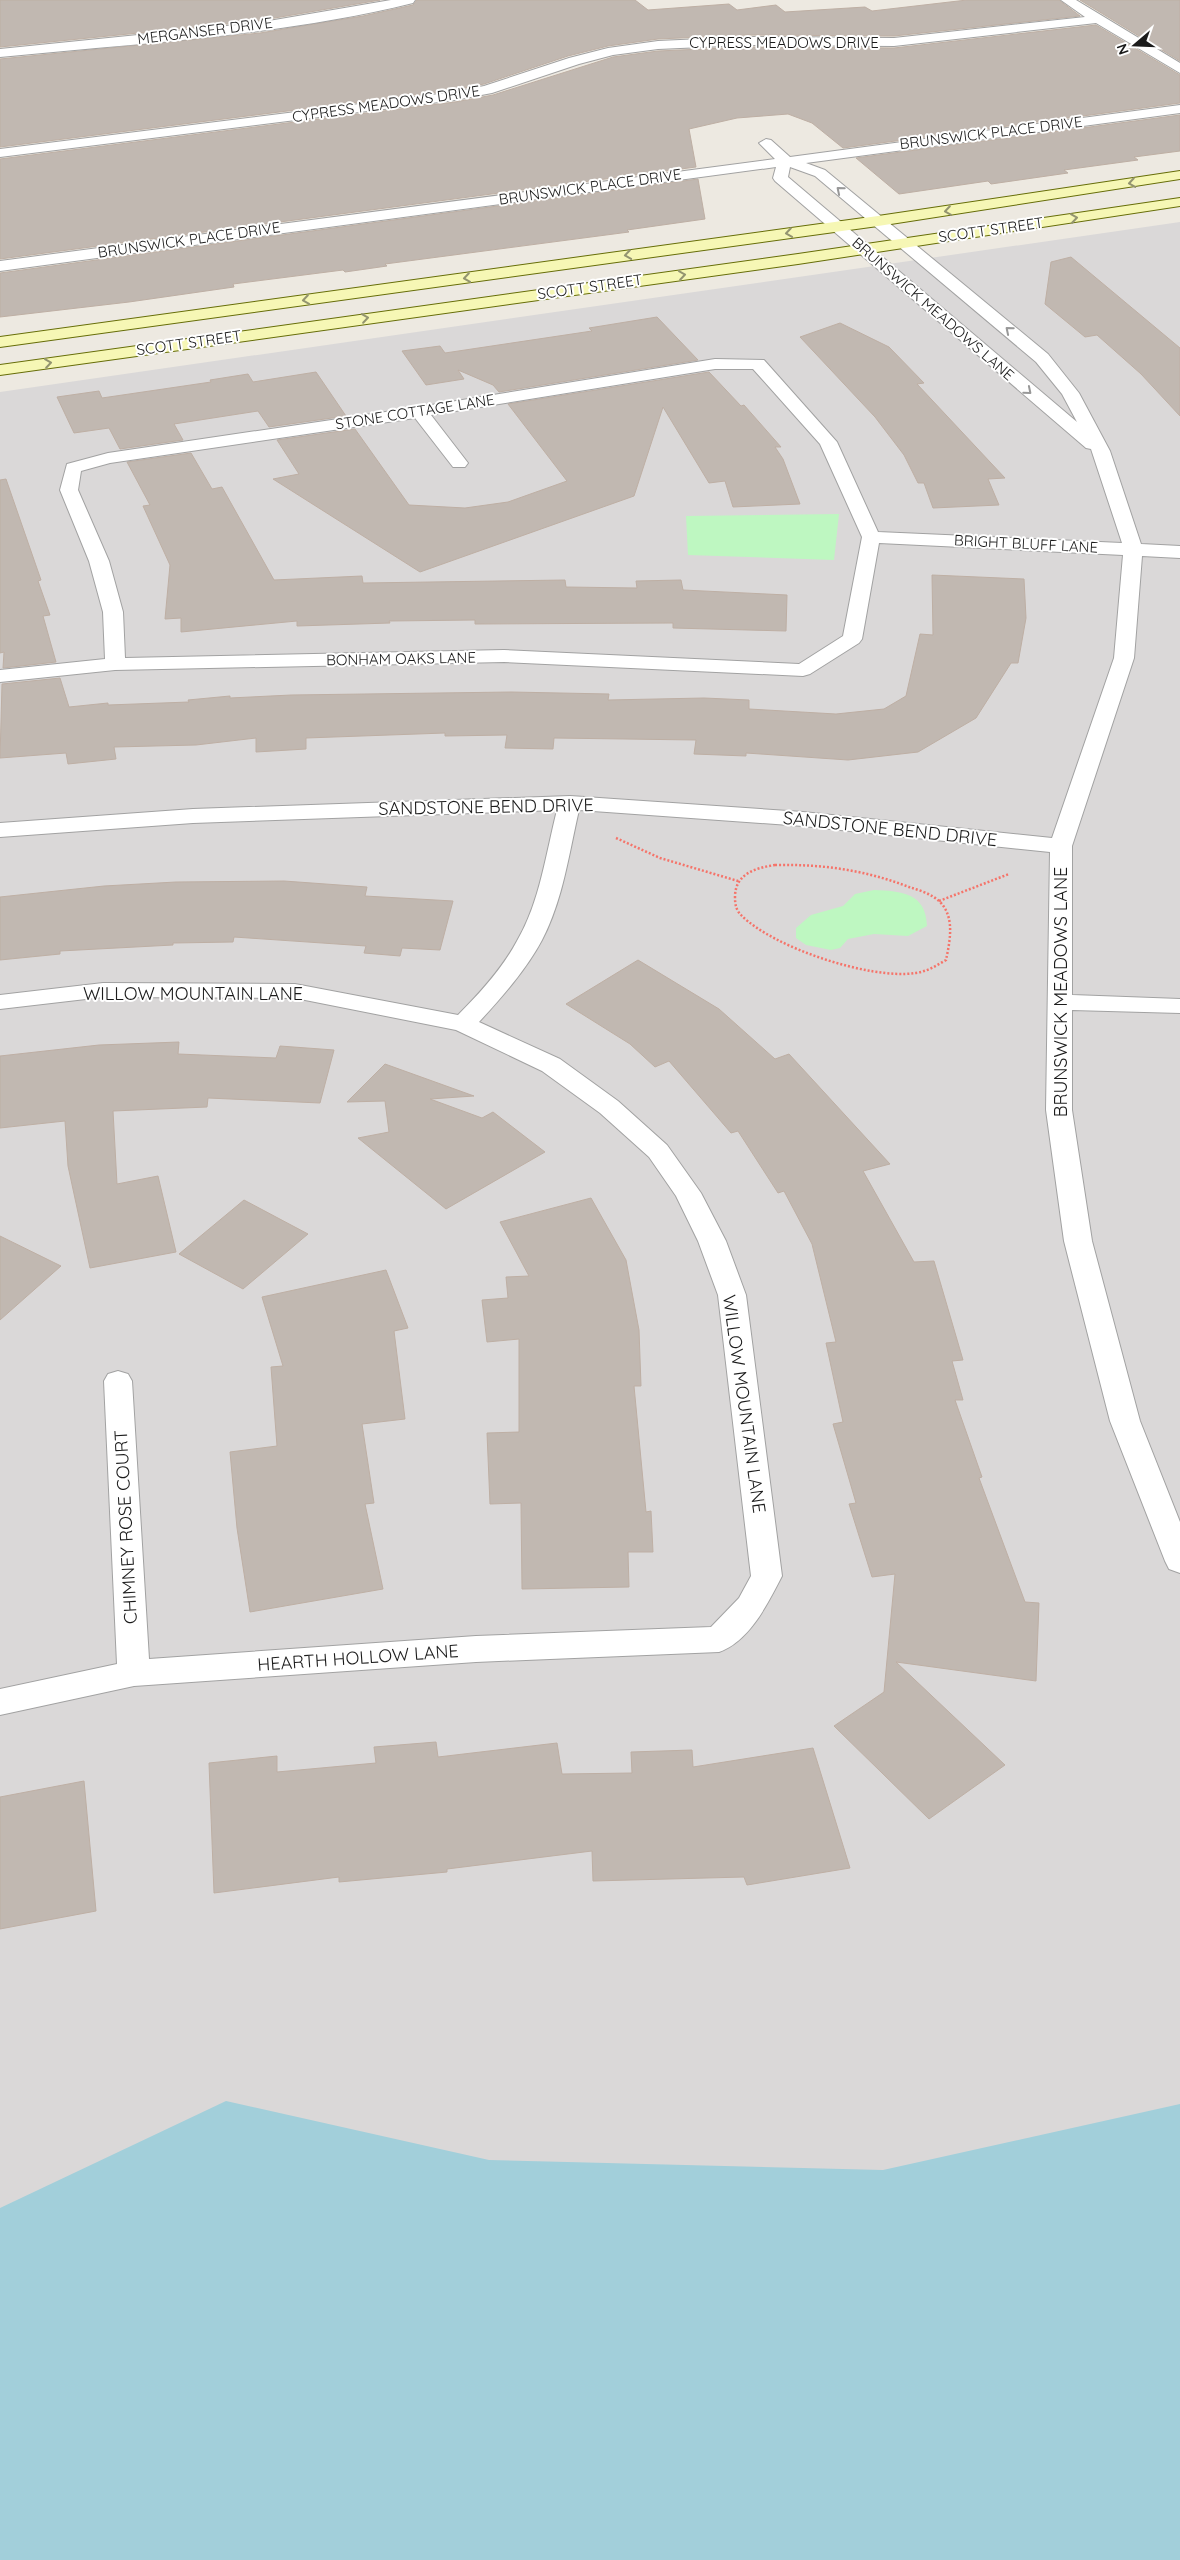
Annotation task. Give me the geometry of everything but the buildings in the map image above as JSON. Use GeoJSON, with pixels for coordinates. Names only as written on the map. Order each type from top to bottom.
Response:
{"type":"FeatureCollection","features":[{"type":"Feature","properties":{"kind":"main road","name":"SCOTT STREET"},"geometry":{"type":"LineString","coordinates":[[0,342],[878,221],[1180,175]]}},
{"type":"Feature","properties":{"kind":"main road","name":"SCOTT STREET"},"geometry":{"type":"LineString","coordinates":[[0,370],[863,249],[1180,202]]}},
{"type":"Feature","properties":{"kind":"street","name":"MERGANSER DRIVE"},"geometry":{"type":"LineString","coordinates":[[0,53],[248,26],[342,13],[409,0]]}},
{"type":"Feature","properties":{"kind":"street"},"geometry":{"type":"LineString","coordinates":[[1067,0],[1180,69]]}},
{"type":"Feature","properties":{"kind":"street","name":"CYPRESS MEADOWS DRIVE"},"geometry":{"type":"LineString","coordinates":[[0,153],[455,96],[487,90],[590,57],[614,51],[658,45],[720,41],[894,42],[1097,19]]}},
{"type":"Feature","properties":{"kind":"street","name":"BRUNSWICK PLACE DRIVE"},"geometry":{"type":"LineString","coordinates":[[0,266],[1180,109]]}},
{"type":"Feature","properties":{"kind":"street","name":"BRUNSWICK MEADOWS LANE"},"geometry":{"type":"LineString","coordinates":[[766,143],[786,160],[820,173],[1042,358],[1070,393],[1101,451],[1133,549],[1124,658],[1061,857],[1059,1110],[1078,1241],[1125,1421],[1180,1561]]}},
{"type":"Feature","properties":{"kind":"street","name":"BRUNSWICK MEADOWS LANE"},"geometry":{"type":"LineString","coordinates":[[786,160],[780,178],[1101,451]]}},
{"type":"Feature","properties":{"kind":"street","name":"STONE COTTAGE LANE"},"geometry":{"type":"LineString","coordinates":[[115,664],[113,612],[99,561],[69,490],[73,468],[108,458],[418,412],[715,364],[758,364],[828,442],[871,537]]}},
{"type":"Feature","properties":{"kind":"street"},"geometry":{"type":"LineString","coordinates":[[418,412],[458,463]]}},
{"type":"Feature","properties":{"kind":"street","name":"BRIGHT BLUFF LANE"},"geometry":{"type":"LineString","coordinates":[[871,537],[1180,552]]}},
{"type":"Feature","properties":{"kind":"street","name":"BONHAM OAKS LANE"},"geometry":{"type":"LineString","coordinates":[[0,676],[115,664],[504,656],[803,670],[852,639],[871,537]]}},
{"type":"Feature","properties":{"kind":"street"},"geometry":{"type":"LineString","coordinates":[[463,1024],[500,986],[531,938],[546,895],[570,803]]}},
{"type":"Feature","properties":{"kind":"street","name":"SANDSTONE BEND DRIVE"},"geometry":{"type":"LineString","coordinates":[[0,830],[193,816],[570,803],[803,819],[1061,857]]}},
{"type":"Feature","properties":{"kind":"street","name":"WILLOW MOUNTAIN LANE"},"geometry":{"type":"LineString","coordinates":[[0,1002],[103,990],[295,991],[463,1024],[551,1065],[609,1107],[658,1152],[688,1193],[712,1241],[732,1294],[767,1576],[750,1607],[719,1639]]}},
{"type":"Feature","properties":{"kind":"street"},"geometry":{"type":"LineString","coordinates":[[1060,1002],[1180,1006]]}},
{"type":"Feature","properties":{"kind":"street","name":"CHIMNEY ROSE COURT"},"geometry":{"type":"LineString","coordinates":[[118,1381],[134,1673]]}},
{"type":"Feature","properties":{"kind":"street","name":"HEARTH HOLLOW LANE"},"geometry":{"type":"LineString","coordinates":[[0,1702],[134,1673],[476,1649],[719,1639]]}},
{"type":"Feature","properties":{"kind":"path"},"geometry":{"type":"LineString","coordinates":[[570,803],[604,831],[634,849],[738,881]]}},
{"type":"Feature","properties":{"kind":"path"},"geometry":{"type":"LineString","coordinates":[[939,900],[1061,857]]}},
{"type":"Feature","properties":{"kind":"path"},"geometry":{"type":"LineString","coordinates":[[773,866],[828,867],[858,870],[910,887],[939,900],[948,917],[952,936],[946,960],[930,970],[908,974],[882,972],[832,960],[782,944],[754,927],[738,912],[734,894],[738,881],[750,871],[773,866]]}},
{"type":"Feature","properties":{"kind":"shaded area"},"geometry":{"type":"Polygon","coordinates":[[[1180,222],[1180,2560],[0,2560],[0,392],[1180,222]]]}},
{"type":"Feature","properties":{"kind":"green space"},"geometry":{"type":"Polygon","coordinates":[[[839,514],[834,560],[688,555],[686,516],[839,514]]]}},
{"type":"Feature","properties":{"kind":"green space"},"geometry":{"type":"Polygon","coordinates":[[[874,890],[903,893],[917,900],[926,915],[927,926],[908,936],[874,934],[848,939],[840,948],[831,950],[806,945],[796,938],[796,928],[811,915],[843,906],[855,894],[874,890]]]}},
{"type":"Feature","properties":{"kind":"water"},"geometry":{"type":"Polygon","coordinates":[[[226,2101],[489,2160],[883,2170],[1180,2104],[1180,2560],[0,2560],[0,2208],[226,2101]]]}}]}
